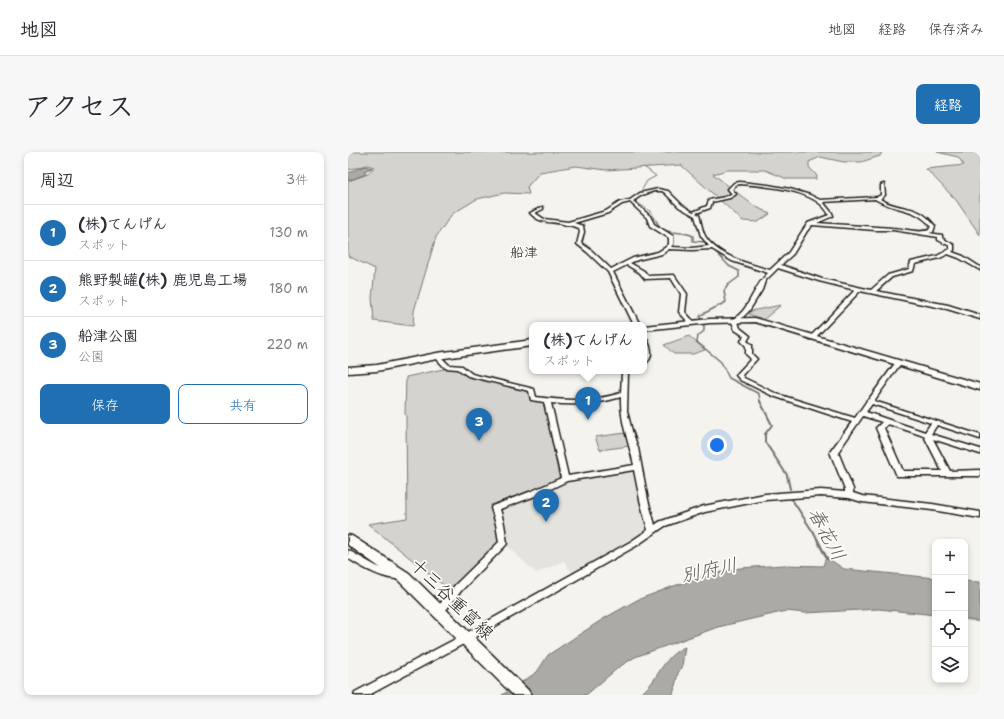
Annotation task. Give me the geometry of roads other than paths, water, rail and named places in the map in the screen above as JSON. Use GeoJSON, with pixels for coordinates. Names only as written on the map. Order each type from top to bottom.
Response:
{"type":"FeatureCollection","features":[{"type":"Feature","properties":{"kind":"street"},"geometry":{"type":"LineString","coordinates":[[693,213],[709,207],[710,201],[730,197],[734,194],[730,189],[738,183],[787,189],[811,196],[819,200],[831,214],[831,216],[810,224],[800,235],[791,253],[763,280],[753,301],[735,322],[737,329],[746,334],[747,336],[744,341],[748,345],[749,354],[754,359],[739,375],[740,377],[776,395],[856,421]]}},
{"type":"Feature","properties":{"kind":"street"},"geometry":{"type":"LineString","coordinates":[[819,200],[876,198],[883,196],[883,185]]}},
{"type":"Feature","properties":{"kind":"street"},"geometry":{"type":"LineString","coordinates":[[566,224],[607,212],[621,203],[631,201],[634,197],[640,194],[662,190],[676,203],[697,215],[704,238],[728,258]]}},
{"type":"Feature","properties":{"kind":"street"},"geometry":{"type":"LineString","coordinates":[[876,198],[883,202],[912,209],[920,214],[933,226],[931,231],[925,233]]}},
{"type":"Feature","properties":{"kind":"street"},"geometry":{"type":"LineString","coordinates":[[610,271],[627,263],[660,253],[671,244],[671,238],[652,225],[649,217],[631,201]]}},
{"type":"Feature","properties":{"kind":"street"},"geometry":{"type":"LineString","coordinates":[[542,208],[532,213],[534,216],[543,220],[566,224],[576,224],[581,227],[582,235],[578,242],[579,244],[610,271],[636,322]]}},
{"type":"Feature","properties":{"kind":"street"},"geometry":{"type":"LineString","coordinates":[[810,224],[875,230],[893,229],[925,233],[940,236],[940,239],[952,245],[952,250],[949,253],[939,257],[913,262],[911,270],[890,276],[872,291]]}},
{"type":"Feature","properties":{"kind":"street"},"geometry":{"type":"LineString","coordinates":[[668,248],[692,249],[714,247]]}},
{"type":"Feature","properties":{"kind":"street"},"geometry":{"type":"LineString","coordinates":[[949,253],[961,257],[980,269]]}},
{"type":"Feature","properties":{"kind":"street"},"geometry":{"type":"LineString","coordinates":[[719,258],[728,258],[771,272]]}},
{"type":"Feature","properties":{"kind":"street"},"geometry":{"type":"LineString","coordinates":[[627,263],[642,272],[647,278],[672,276],[684,294],[682,312],[693,323]]}},
{"type":"Feature","properties":{"kind":"street"},"geometry":{"type":"LineString","coordinates":[[778,266],[820,281],[946,306],[980,317]]}},
{"type":"Feature","properties":{"kind":"street"},"geometry":{"type":"LineString","coordinates":[[812,338],[860,288]]}},
{"type":"Feature","properties":{"kind":"street"},"geometry":{"type":"LineString","coordinates":[[647,328],[738,319],[755,320],[980,387]]}},
{"type":"Feature","properties":{"kind":"street"},"geometry":{"type":"LineString","coordinates":[[348,370],[377,368],[437,356],[529,343]]}},
{"type":"Feature","properties":{"kind":"street"},"geometry":{"type":"LineString","coordinates":[[647,346],[649,350],[647,359]]}},
{"type":"Feature","properties":{"kind":"street"},"geometry":{"type":"LineString","coordinates":[[437,356],[447,367],[460,367],[470,375],[532,390],[533,399],[564,404],[586,403],[624,394]]}},
{"type":"Feature","properties":{"kind":"street"},"geometry":{"type":"LineString","coordinates":[[849,495],[849,489],[834,452],[869,401],[898,363]]}},
{"type":"Feature","properties":{"kind":"street"},"geometry":{"type":"LineString","coordinates":[[625,374],[624,411],[652,530]]}},
{"type":"Feature","properties":{"kind":"street"},"geometry":{"type":"LineString","coordinates":[[548,401],[565,480]]}},
{"type":"Feature","properties":{"kind":"street"},"geometry":{"type":"LineString","coordinates":[[869,401],[980,437]]}},
{"type":"Feature","properties":{"kind":"street"},"geometry":{"type":"LineString","coordinates":[[861,413],[980,452]]}},
{"type":"Feature","properties":{"kind":"street"},"geometry":{"type":"LineString","coordinates":[[887,422],[880,428],[900,474],[980,473]]}},
{"type":"Feature","properties":{"kind":"street"},"geometry":{"type":"LineString","coordinates":[[927,435],[935,422]]}},
{"type":"Feature","properties":{"kind":"street"},"geometry":{"type":"LineString","coordinates":[[927,435],[947,473]]}},
{"type":"Feature","properties":{"kind":"street"},"geometry":{"type":"LineString","coordinates":[[439,612],[458,588],[503,543],[500,524],[495,508],[565,480],[638,467]]}},
{"type":"Feature","properties":{"kind":"street"},"geometry":{"type":"LineString","coordinates":[[359,695],[466,638],[633,544],[652,530],[683,516],[737,502],[765,497],[821,493],[849,495],[862,499],[932,507],[980,515]]}},
{"type":"Feature","properties":{"kind":"street","name":"十三谷重富線"},"geometry":{"type":"LineString","coordinates":[[348,539],[404,577],[523,695]]}},
{"type":"Feature","properties":{"kind":"street"},"geometry":{"type":"LineString","coordinates":[[348,553],[356,560],[385,574],[404,577]]}},
{"type":"Feature","properties":{"kind":"waterway","name":"春花川"},"geometry":{"type":"LineString","coordinates":[[644,167],[656,176],[647,181],[640,193],[642,196],[637,199],[636,202],[650,211],[654,217]]}},
{"type":"Feature","properties":{"kind":"waterway","name":"春花川"},"geometry":{"type":"LineString","coordinates":[[653,216],[660,227],[664,230],[689,234],[693,236],[693,241],[705,242],[709,246]]}},
{"type":"Feature","properties":{"kind":"waterway","name":"春花川"},"geometry":{"type":"LineString","coordinates":[[713,249],[729,266],[739,271],[739,277],[728,285],[724,291],[726,302],[701,315],[700,317],[704,325],[704,331],[698,336],[697,342],[721,362],[729,378],[759,394],[760,402]]}},
{"type":"Feature","properties":{"kind":"waterway","name":"春花川"},"geometry":{"type":"LineString","coordinates":[[760,401],[772,425],[765,434],[765,442],[787,475],[790,489]]}},
{"type":"Feature","properties":{"kind":"waterway","name":"春花川"},"geometry":{"type":"LineString","coordinates":[[791,498],[813,532]]}},
{"type":"Feature","properties":{"kind":"waterway","name":"春花川"},"geometry":{"type":"LineString","coordinates":[[813,531],[827,559]]}},
{"type":"Feature","properties":{"kind":"place","name":"(株)てんげん"},"geometry":{"type":"Point","coordinates":[588,420]}},
{"type":"Feature","properties":{"kind":"place","name":"船津公園"},"geometry":{"type":"Point","coordinates":[479,441]}},
{"type":"Feature","properties":{"kind":"place","name":"熊野製罐(株) 鹿児島工場"},"geometry":{"type":"Point","coordinates":[546,522]}},
{"type":"Feature","properties":{"kind":"district","name":"船津"},"geometry":{"type":"Point","coordinates":[524,252]}},
{"type":"Feature","properties":{"kind":"water label","name":"別府川"},"geometry":{"type":"Point","coordinates":[709,570]}}]}
